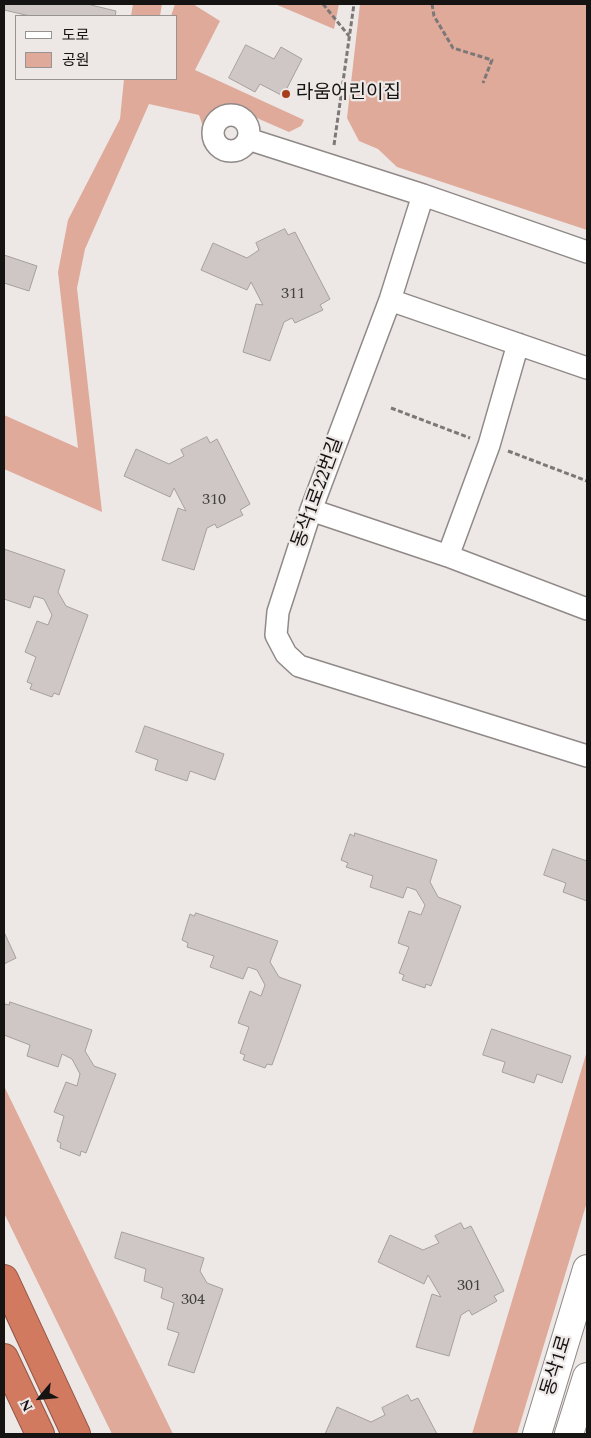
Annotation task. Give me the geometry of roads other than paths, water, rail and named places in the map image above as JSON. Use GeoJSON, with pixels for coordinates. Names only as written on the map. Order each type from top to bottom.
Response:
{"type":"FeatureCollection","features":[{"type":"Feature","properties":{"kind":"highway"},"geometry":{"type":"LineString","coordinates":[[4,1279],[76,1434]]}},
{"type":"Feature","properties":{"kind":"highway"},"geometry":{"type":"LineString","coordinates":[[4,1358],[40,1434]]}},
{"type":"Feature","properties":{"kind":"street"},"geometry":{"type":"LineString","coordinates":[[248,139],[424,195],[587,252]]}},
{"type":"Feature","properties":{"kind":"street","name":"동삭1로22번길"},"geometry":{"type":"LineString","coordinates":[[424,195],[390,300],[311,510],[278,612],[276,635],[286,654],[300,666],[587,756]]}},
{"type":"Feature","properties":{"kind":"street"},"geometry":{"type":"LineString","coordinates":[[390,300],[587,368]]}},
{"type":"Feature","properties":{"kind":"street"},"geometry":{"type":"LineString","coordinates":[[448,556],[489,445],[518,344]]}},
{"type":"Feature","properties":{"kind":"street"},"geometry":{"type":"LineString","coordinates":[[311,510],[448,556],[587,609]]}},
{"type":"Feature","properties":{"kind":"street","name":"동삭1로"},"geometry":{"type":"LineString","coordinates":[[537,1434],[587,1268]]}},
{"type":"Feature","properties":{"kind":"street","name":"동삭1로"},"geometry":{"type":"LineString","coordinates":[[569,1434],[587,1377]]}},
{"type":"Feature","properties":{"kind":"place","name":"라움어린이집"},"geometry":{"type":"Point","coordinates":[286,94]}}]}
